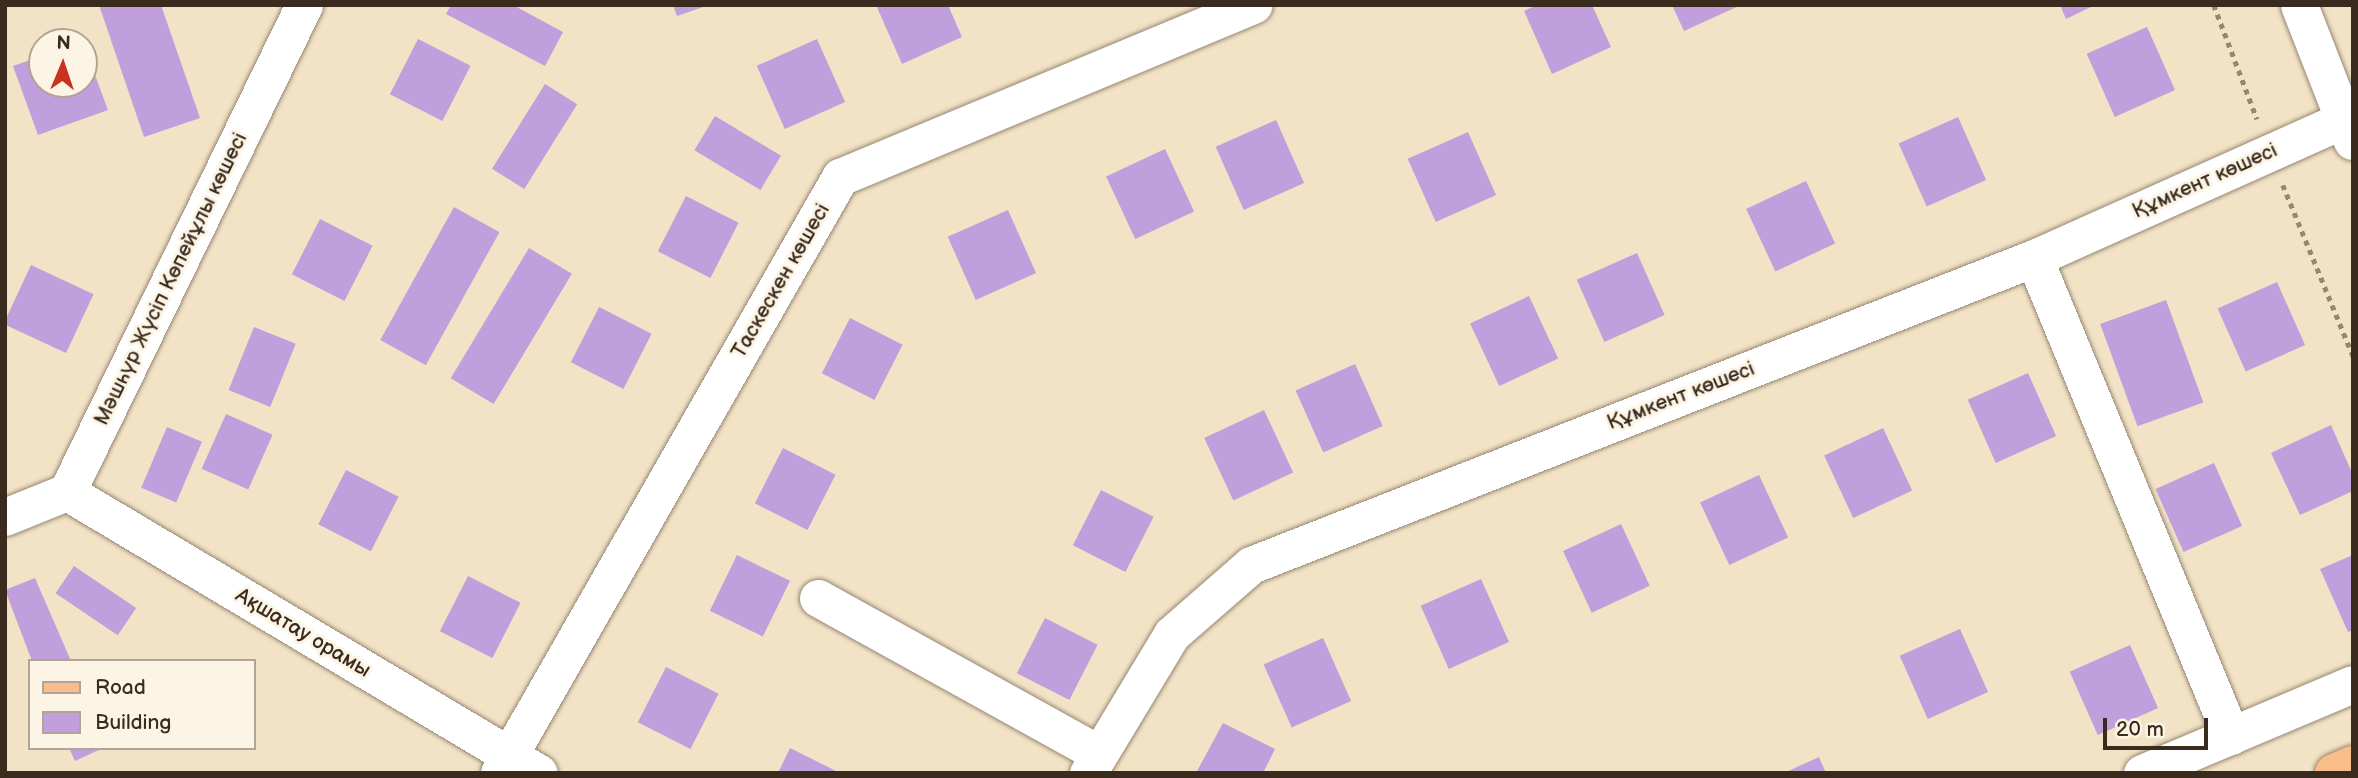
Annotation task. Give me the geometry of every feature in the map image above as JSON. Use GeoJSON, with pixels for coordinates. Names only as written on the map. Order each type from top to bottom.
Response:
{"type":"FeatureCollection","features":[{"type":"Feature","properties":{"kind":"main road"},"geometry":{"type":"LineString","coordinates":[[2334,773],[2353,765]]}},
{"type":"Feature","properties":{"kind":"street","name":"Мәшһүр Жүсіп Көпейұлы көшесі"},"geometry":{"type":"LineString","coordinates":[[67,492],[304,5]]}},
{"type":"Feature","properties":{"kind":"street","name":"Таскескен көшесі"},"geometry":{"type":"LineString","coordinates":[[515,767],[841,177],[1254,5]]}},
{"type":"Feature","properties":{"kind":"street"},"geometry":{"type":"LineString","coordinates":[[2299,5],[2350,125]]}},
{"type":"Feature","properties":{"kind":"street","name":"Құмкент көшесі"},"geometry":{"type":"LineString","coordinates":[[1093,763],[1172,634],[1251,565],[2034,258],[2350,125]]}},
{"type":"Feature","properties":{"kind":"street"},"geometry":{"type":"LineString","coordinates":[[2034,258],[2231,736]]}},
{"type":"Feature","properties":{"kind":"street"},"geometry":{"type":"LineString","coordinates":[[5,516],[67,492]]}},
{"type":"Feature","properties":{"kind":"street","name":"Ақшатау орамы"},"geometry":{"type":"LineString","coordinates":[[67,492],[515,767]]}},
{"type":"Feature","properties":{"kind":"street"},"geometry":{"type":"LineString","coordinates":[[818,598],[1093,763]]}},
{"type":"Feature","properties":{"kind":"street"},"geometry":{"type":"LineString","coordinates":[[2142,773],[2353,684]]}},
{"type":"Feature","properties":{"kind":"building"},"geometry":{"type":"Polygon","coordinates":[[[99,5],[161,5],[200,118],[144,137],[99,5]]]}},
{"type":"Feature","properties":{"kind":"building"},"geometry":{"type":"Polygon","coordinates":[[[451,5],[513,5],[563,32],[545,66],[446,14],[451,5]]]}},
{"type":"Feature","properties":{"kind":"building"},"geometry":{"type":"Polygon","coordinates":[[[673,5],[706,5],[706,6],[677,16],[673,5]]]}},
{"type":"Feature","properties":{"kind":"building"},"geometry":{"type":"Polygon","coordinates":[[[876,5],[948,5],[962,37],[902,64],[876,5]]]}},
{"type":"Feature","properties":{"kind":"building"},"geometry":{"type":"Polygon","coordinates":[[[1537,5],[1592,5],[1611,47],[1552,74],[1524,11],[1537,5]]]}},
{"type":"Feature","properties":{"kind":"building"},"geometry":{"type":"Polygon","coordinates":[[[1672,5],[1741,5],[1684,31],[1672,5]]]}},
{"type":"Feature","properties":{"kind":"building"},"geometry":{"type":"Polygon","coordinates":[[[2060,5],[2095,5],[2066,19],[2060,5]]]}},
{"type":"Feature","properties":{"kind":"building"},"geometry":{"type":"Polygon","coordinates":[[[2147,27],[2175,90],[2115,117],[2087,54],[2147,27]]]}},
{"type":"Feature","properties":{"kind":"building"},"geometry":{"type":"Polygon","coordinates":[[[418,39],[471,66],[442,121],[390,94],[418,39]]]}},
{"type":"Feature","properties":{"kind":"building"},"geometry":{"type":"Polygon","coordinates":[[[817,39],[845,102],[785,129],[757,66],[817,39]]]}},
{"type":"Feature","properties":{"kind":"building"},"geometry":{"type":"Polygon","coordinates":[[[28,61],[28,98],[98,98],[98,83],[108,110],[38,135],[13,66],[28,61]]]}},
{"type":"Feature","properties":{"kind":"building"},"geometry":{"type":"Polygon","coordinates":[[[545,84],[577,104],[524,189],[492,169],[545,84]]]}},
{"type":"Feature","properties":{"kind":"building"},"geometry":{"type":"Polygon","coordinates":[[[715,116],[781,156],[760,190],[694,150],[715,116]]]}},
{"type":"Feature","properties":{"kind":"building"},"geometry":{"type":"Polygon","coordinates":[[[1958,117],[1986,180],[1927,206],[1899,143],[1958,117]]]}},
{"type":"Feature","properties":{"kind":"building"},"geometry":{"type":"Polygon","coordinates":[[[1276,120],[1304,183],[1244,210],[1216,147],[1276,120]]]}},
{"type":"Feature","properties":{"kind":"building"},"geometry":{"type":"Polygon","coordinates":[[[1468,132],[1496,195],[1436,222],[1408,159],[1468,132]]]}},
{"type":"Feature","properties":{"kind":"building"},"geometry":{"type":"Polygon","coordinates":[[[1165,149],[1194,212],[1135,239],[1106,176],[1165,149]]]}},
{"type":"Feature","properties":{"kind":"building"},"geometry":{"type":"Polygon","coordinates":[[[1806,181],[1835,244],[1775,271],[1746,209],[1806,181]]]}},
{"type":"Feature","properties":{"kind":"building"},"geometry":{"type":"Polygon","coordinates":[[[686,196],[739,223],[710,278],[658,251],[686,196]]]}},
{"type":"Feature","properties":{"kind":"building"},"geometry":{"type":"Polygon","coordinates":[[[454,207],[499,232],[426,365],[380,340],[454,207]]]}},
{"type":"Feature","properties":{"kind":"building"},"geometry":{"type":"Polygon","coordinates":[[[1008,210],[1036,273],[976,300],[948,237],[1008,210]]]}},
{"type":"Feature","properties":{"kind":"building"},"geometry":{"type":"Polygon","coordinates":[[[320,219],[373,246],[344,301],[292,274],[320,219]]]}},
{"type":"Feature","properties":{"kind":"building"},"geometry":{"type":"Polygon","coordinates":[[[529,248],[572,274],[494,404],[451,378],[529,248]]]}},
{"type":"Feature","properties":{"kind":"building"},"geometry":{"type":"Polygon","coordinates":[[[1637,253],[1665,315],[1604,342],[1577,280],[1637,253]]]}},
{"type":"Feature","properties":{"kind":"building"},"geometry":{"type":"Polygon","coordinates":[[[31,265],[94,294],[66,353],[5,325],[31,265]]]}},
{"type":"Feature","properties":{"kind":"building"},"geometry":{"type":"Polygon","coordinates":[[[2277,282],[2305,345],[2246,371],[2218,308],[2277,282]]]}},
{"type":"Feature","properties":{"kind":"building"},"geometry":{"type":"Polygon","coordinates":[[[1529,296],[1558,359],[1499,386],[1470,323],[1529,296]]]}},
{"type":"Feature","properties":{"kind":"building"},"geometry":{"type":"Polygon","coordinates":[[[2166,300],[2203,402],[2138,426],[2100,324],[2166,300]]]}},
{"type":"Feature","properties":{"kind":"building"},"geometry":{"type":"Polygon","coordinates":[[[599,307],[652,334],[623,389],[571,362],[599,307]]]}},
{"type":"Feature","properties":{"kind":"building"},"geometry":{"type":"Polygon","coordinates":[[[850,318],[903,345],[874,400],[822,373],[850,318]]]}},
{"type":"Feature","properties":{"kind":"building"},"geometry":{"type":"Polygon","coordinates":[[[254,327],[296,344],[270,407],[229,390],[254,327]]]}},
{"type":"Feature","properties":{"kind":"building"},"geometry":{"type":"Polygon","coordinates":[[[1355,364],[1383,426],[1323,453],[1296,390],[1355,364]]]}},
{"type":"Feature","properties":{"kind":"building"},"geometry":{"type":"Polygon","coordinates":[[[2028,373],[2056,436],[1996,463],[1968,400],[2028,373]]]}},
{"type":"Feature","properties":{"kind":"building"},"geometry":{"type":"Polygon","coordinates":[[[1264,410],[1293,473],[1233,500],[1204,438],[1264,410]]]}},
{"type":"Feature","properties":{"kind":"building"},"geometry":{"type":"Polygon","coordinates":[[[226,414],[273,435],[248,490],[202,469],[226,414]]]}},
{"type":"Feature","properties":{"kind":"building"},"geometry":{"type":"Polygon","coordinates":[[[2331,425],[2353,475],[2353,491],[2300,515],[2271,453],[2331,425]]]}},
{"type":"Feature","properties":{"kind":"building"},"geometry":{"type":"Polygon","coordinates":[[[167,427],[202,442],[176,503],[141,488],[167,427]]]}},
{"type":"Feature","properties":{"kind":"building"},"geometry":{"type":"Polygon","coordinates":[[[1883,428],[1912,491],[1853,518],[1824,455],[1883,428]]]}},
{"type":"Feature","properties":{"kind":"building"},"geometry":{"type":"Polygon","coordinates":[[[783,448],[836,475],[807,530],[755,503],[783,448]]]}},
{"type":"Feature","properties":{"kind":"building"},"geometry":{"type":"Polygon","coordinates":[[[2214,463],[2242,526],[2184,552],[2156,489],[2214,463]]]}},
{"type":"Feature","properties":{"kind":"building"},"geometry":{"type":"Polygon","coordinates":[[[346,470],[399,497],[371,551],[318,524],[346,470]]]}},
{"type":"Feature","properties":{"kind":"building"},"geometry":{"type":"Polygon","coordinates":[[[1759,475],[1788,538],[1729,565],[1700,502],[1759,475]]]}},
{"type":"Feature","properties":{"kind":"building"},"geometry":{"type":"Polygon","coordinates":[[[1101,490],[1154,517],[1125,572],[1073,545],[1101,490]]]}},
{"type":"Feature","properties":{"kind":"building"},"geometry":{"type":"Polygon","coordinates":[[[1621,524],[1650,586],[1592,613],[1563,551],[1621,524]]]}},
{"type":"Feature","properties":{"kind":"building"},"geometry":{"type":"Polygon","coordinates":[[[737,555],[790,581],[763,637],[710,611],[737,555]]]}},
{"type":"Feature","properties":{"kind":"building"},"geometry":{"type":"Polygon","coordinates":[[[2353,555],[2353,630],[2348,632],[2320,569],[2353,555]]]}},
{"type":"Feature","properties":{"kind":"building"},"geometry":{"type":"Polygon","coordinates":[[[74,566],[136,608],[118,635],[56,593],[74,566]]]}},
{"type":"Feature","properties":{"kind":"building"},"geometry":{"type":"Polygon","coordinates":[[[468,576],[521,603],[492,658],[440,631],[468,576]]]}},
{"type":"Feature","properties":{"kind":"building"},"geometry":{"type":"Polygon","coordinates":[[[35,578],[70,659],[31,659],[5,590],[35,578]]]}},
{"type":"Feature","properties":{"kind":"building"},"geometry":{"type":"Polygon","coordinates":[[[1481,579],[1509,642],[1449,669],[1421,606],[1481,579]]]}},
{"type":"Feature","properties":{"kind":"building"},"geometry":{"type":"Polygon","coordinates":[[[1045,618],[1098,645],[1069,700],[1017,673],[1045,618]]]}},
{"type":"Feature","properties":{"kind":"building"},"geometry":{"type":"Polygon","coordinates":[[[1960,629],[1988,692],[1928,719],[1900,656],[1960,629]]]}},
{"type":"Feature","properties":{"kind":"building"},"geometry":{"type":"Polygon","coordinates":[[[1323,638],[1351,701],[1292,727],[1264,664],[1323,638]]]}},
{"type":"Feature","properties":{"kind":"building"},"geometry":{"type":"Polygon","coordinates":[[[2130,645],[2158,708],[2098,735],[2070,672],[2130,645]]]}},
{"type":"Feature","properties":{"kind":"building"},"geometry":{"type":"Polygon","coordinates":[[[666,667],[719,694],[690,749],[638,722],[666,667]]]}},
{"type":"Feature","properties":{"kind":"building"},"geometry":{"type":"Polygon","coordinates":[[[1223,723],[1275,749],[1263,773],[1196,773],[1223,723]]]}},
{"type":"Feature","properties":{"kind":"building"},"geometry":{"type":"Polygon","coordinates":[[[790,748],[840,773],[778,773],[790,748]]]}},
{"type":"Feature","properties":{"kind":"building"},"geometry":{"type":"Polygon","coordinates":[[[70,750],[99,750],[75,761],[70,750]]]}},
{"type":"Feature","properties":{"kind":"building"},"geometry":{"type":"Polygon","coordinates":[[[1819,757],[1826,773],[1784,773],[1819,757]]]}}]}
